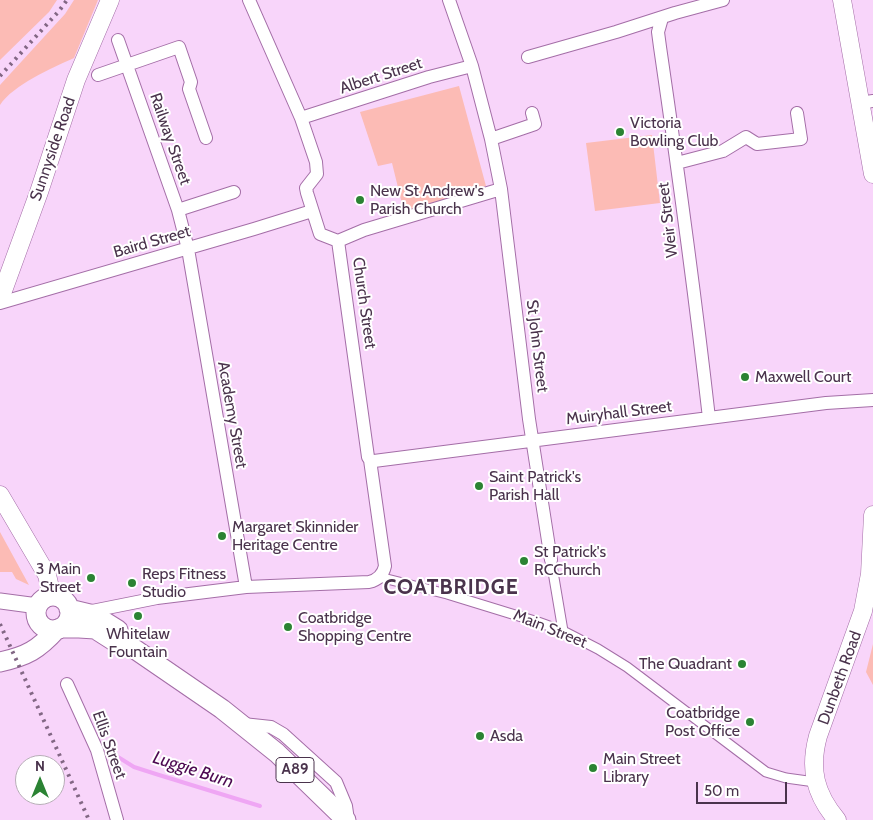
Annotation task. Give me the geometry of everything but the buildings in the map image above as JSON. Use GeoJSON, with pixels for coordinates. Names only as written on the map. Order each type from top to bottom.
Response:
{"type":"FeatureCollection","features":[{"type":"Feature","properties":{"kind":"main road","name":"Sunnyside Road"},"geometry":{"type":"LineString","coordinates":[[0,299],[39,192],[76,80],[110,0]]}},
{"type":"Feature","properties":{"kind":"main road"},"geometry":{"type":"LineString","coordinates":[[842,0],[867,102],[873,174]]}},
{"type":"Feature","properties":{"kind":"main road"},"geometry":{"type":"LineString","coordinates":[[0,494],[47,575],[42,607],[27,641],[0,661]]}},
{"type":"Feature","properties":{"kind":"main road","name":"Dunbeth Road"},"geometry":{"type":"LineString","coordinates":[[815,782],[815,747],[863,611],[870,574],[873,515]]}},
{"type":"Feature","properties":{"kind":"main road","name":"A89"},"geometry":{"type":"LineString","coordinates":[[136,650],[122,633],[101,618],[77,611],[60,598],[42,607],[41,625],[46,629],[95,629],[117,643],[136,650],[241,724],[277,753],[347,820]]}},
{"type":"Feature","properties":{"kind":"main road"},"geometry":{"type":"LineString","coordinates":[[0,661],[13,659],[35,651],[77,611]]}},
{"type":"Feature","properties":{"kind":"main road"},"geometry":{"type":"LineString","coordinates":[[815,782],[820,797],[837,820]]}},
{"type":"Feature","properties":{"kind":"street","name":"Church Street"},"geometry":{"type":"LineString","coordinates":[[250,0],[301,118],[318,169],[317,174],[306,188],[320,234],[338,241],[385,566],[379,577]]}},
{"type":"Feature","properties":{"kind":"street","name":"St John Street"},"geometry":{"type":"LineString","coordinates":[[449,0],[472,66],[491,139],[501,189],[533,441],[563,631]]}},
{"type":"Feature","properties":{"kind":"street"},"geometry":{"type":"LineString","coordinates":[[528,57],[722,0]]}},
{"type":"Feature","properties":{"kind":"street","name":"Weir Street"},"geometry":{"type":"LineString","coordinates":[[662,18],[658,32],[677,163],[709,418]]}},
{"type":"Feature","properties":{"kind":"street","name":"Railway Street"},"geometry":{"type":"LineString","coordinates":[[118,40],[178,210],[188,249]]}},
{"type":"Feature","properties":{"kind":"street"},"geometry":{"type":"LineString","coordinates":[[98,75],[179,46],[192,82],[189,89],[206,138]]}},
{"type":"Feature","properties":{"kind":"street","name":"Albert Street"},"geometry":{"type":"LineString","coordinates":[[301,118],[429,77],[472,66]]}},
{"type":"Feature","properties":{"kind":"street"},"geometry":{"type":"LineString","coordinates":[[491,139],[534,124],[532,113]]}},
{"type":"Feature","properties":{"kind":"street"},"geometry":{"type":"LineString","coordinates":[[677,163],[723,151],[746,137],[757,144],[801,139],[797,113]]}},
{"type":"Feature","properties":{"kind":"street"},"geometry":{"type":"LineString","coordinates":[[338,241],[364,230],[501,189]]}},
{"type":"Feature","properties":{"kind":"street"},"geometry":{"type":"LineString","coordinates":[[178,210],[234,192]]}},
{"type":"Feature","properties":{"kind":"street","name":"Baird Street"},"geometry":{"type":"LineString","coordinates":[[0,303],[312,211]]}},
{"type":"Feature","properties":{"kind":"street","name":"Academy Street"},"geometry":{"type":"LineString","coordinates":[[188,249],[246,587]]}},
{"type":"Feature","properties":{"kind":"street","name":"Muiryhall Street"},"geometry":{"type":"LineString","coordinates":[[370,460],[826,403],[873,400]]}},
{"type":"Feature","properties":{"kind":"street","name":"Main Street"},"geometry":{"type":"LineString","coordinates":[[77,611],[157,598],[246,587],[370,582],[379,577],[446,594],[563,631],[627,667],[766,772],[786,778],[815,782]]}},
{"type":"Feature","properties":{"kind":"street"},"geometry":{"type":"LineString","coordinates":[[0,601],[42,607]]}},
{"type":"Feature","properties":{"kind":"street","name":"Ellis Street"},"geometry":{"type":"LineString","coordinates":[[67,684],[97,750],[117,820]]}},
{"type":"Feature","properties":{"kind":"shaded area"},"geometry":{"type":"Polygon","coordinates":[[[0,0],[57,0],[49,12],[0,60],[0,0]]]}},
{"type":"Feature","properties":{"kind":"shaded area"},"geometry":{"type":"Polygon","coordinates":[[[74,0],[98,0],[74,58],[23,84],[0,105],[0,85],[65,14],[74,0]]]}},
{"type":"Feature","properties":{"kind":"shaded area"},"geometry":{"type":"Polygon","coordinates":[[[459,86],[486,186],[404,212],[392,163],[378,166],[360,112],[459,86]]]}},
{"type":"Feature","properties":{"kind":"shaded area"},"geometry":{"type":"Polygon","coordinates":[[[652,135],[660,203],[595,211],[586,143],[652,135]]]}},
{"type":"Feature","properties":{"kind":"shaded area"},"geometry":{"type":"Polygon","coordinates":[[[0,532],[29,585],[16,579],[12,572],[0,572],[0,532]]]}},
{"type":"Feature","properties":{"kind":"shaded area"},"geometry":{"type":"Polygon","coordinates":[[[873,644],[873,685],[866,672],[873,644]]]}},
{"type":"Feature","properties":{"kind":"waterway","name":"Luggie Burn"},"geometry":{"type":"LineString","coordinates":[[118,757],[134,767],[260,806]]}},
{"type":"Feature","properties":{"kind":"railway"},"geometry":{"type":"LineString","coordinates":[[0,76],[67,0]]}},
{"type":"Feature","properties":{"kind":"railway"},"geometry":{"type":"LineString","coordinates":[[0,624],[89,820]]}},
{"type":"Feature","properties":{"kind":"place","name":"Victoria Bowling Club"},"geometry":{"type":"Point","coordinates":[620,132]}},
{"type":"Feature","properties":{"kind":"place","name":"New St Andrew's Parish Church"},"geometry":{"type":"Point","coordinates":[360,200]}},
{"type":"Feature","properties":{"kind":"place","name":"Maxwell Court"},"geometry":{"type":"Point","coordinates":[745,377]}},
{"type":"Feature","properties":{"kind":"place","name":"Saint Patrick's Parish Hall"},"geometry":{"type":"Point","coordinates":[479,486]}},
{"type":"Feature","properties":{"kind":"place","name":"Margaret Skinnider Heritage Centre"},"geometry":{"type":"Point","coordinates":[222,536]}},
{"type":"Feature","properties":{"kind":"place","name":"St Patrick's RCChurch"},"geometry":{"type":"Point","coordinates":[524,561]}},
{"type":"Feature","properties":{"kind":"place","name":"3 Main Street"},"geometry":{"type":"Point","coordinates":[91,578]}},
{"type":"Feature","properties":{"kind":"place","name":"Reps Fitness Studio"},"geometry":{"type":"Point","coordinates":[132,583]}},
{"type":"Feature","properties":{"kind":"place","name":"Whitelaw Fountain"},"geometry":{"type":"Point","coordinates":[138,616]}},
{"type":"Feature","properties":{"kind":"place","name":"Coatbridge Shopping Centre"},"geometry":{"type":"Point","coordinates":[288,627]}},
{"type":"Feature","properties":{"kind":"place","name":"The Quadrant"},"geometry":{"type":"Point","coordinates":[742,664]}},
{"type":"Feature","properties":{"kind":"place","name":"Coatbridge Post Office"},"geometry":{"type":"Point","coordinates":[750,722]}},
{"type":"Feature","properties":{"kind":"place","name":"Asda"},"geometry":{"type":"Point","coordinates":[480,736]}},
{"type":"Feature","properties":{"kind":"place","name":"Main Street Library"},"geometry":{"type":"Point","coordinates":[593,768]}},
{"type":"Feature","properties":{"kind":"district","name":"COATBRIDGE"},"geometry":{"type":"Point","coordinates":[451,588]}}]}
